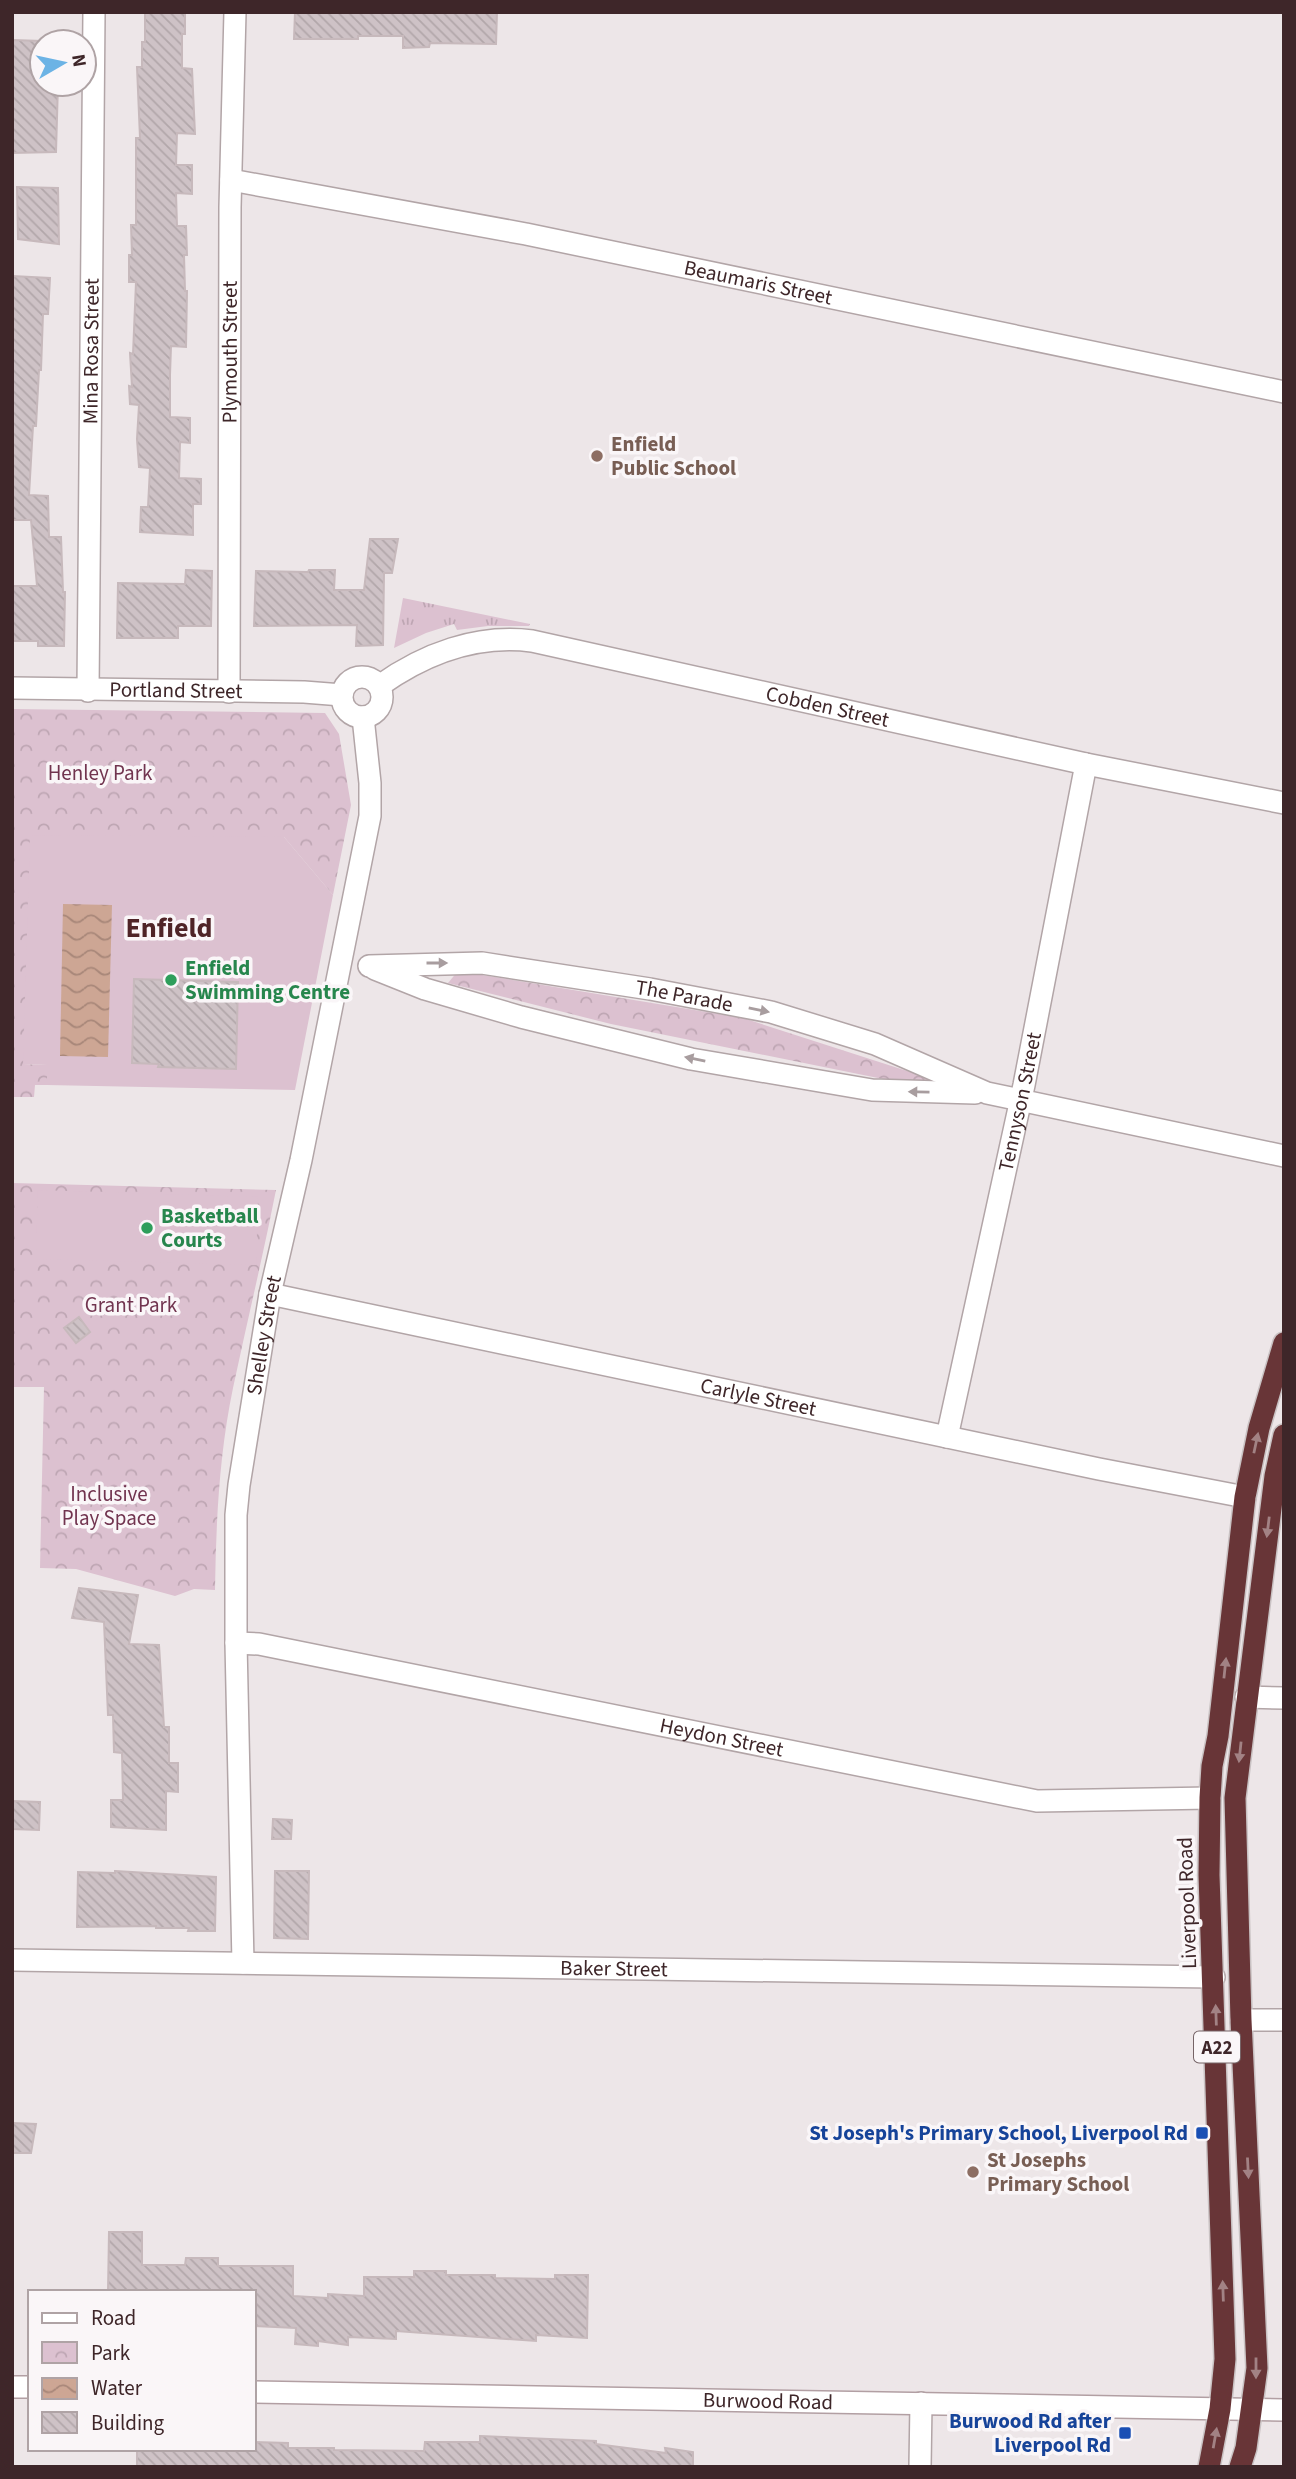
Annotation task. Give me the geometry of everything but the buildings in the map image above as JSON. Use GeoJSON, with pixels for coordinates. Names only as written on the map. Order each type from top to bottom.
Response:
{"type":"FeatureCollection","features":[{"type":"Feature","properties":{"kind":"highway","name":"Liverpool Road"},"geometry":{"type":"LineString","coordinates":[[1209,2467],[1220,2409],[1225,2359],[1209,1875],[1212,1766],[1245,1497],[1259,1428],[1284,1343]]}},
{"type":"Feature","properties":{"kind":"highway","name":"A22"},"geometry":{"type":"LineString","coordinates":[[1240,2467],[1246,2448],[1257,2368],[1234,1828],[1246,1697],[1275,1476],[1284,1435]]}},
{"type":"Feature","properties":{"kind":"street","name":"Mina Rosa Street"},"geometry":{"type":"LineString","coordinates":[[88,691],[94,12]]}},
{"type":"Feature","properties":{"kind":"street","name":"Plymouth Street"},"geometry":{"type":"LineString","coordinates":[[229,692],[234,12]]}},
{"type":"Feature","properties":{"kind":"street","name":"Beaumaris Street"},"geometry":{"type":"LineString","coordinates":[[231,180],[539,236],[1284,392]]}},
{"type":"Feature","properties":{"kind":"street","name":"Cobden Street"},"geometry":{"type":"LineString","coordinates":[[379,686],[417,664],[453,648],[482,640],[509,638],[1086,764],[1284,803]]}},
{"type":"Feature","properties":{"kind":"street"},"geometry":{"type":"LineString","coordinates":[[357,677],[369,678],[379,686],[382,696],[380,706],[373,714],[363,718],[348,711],[343,704],[342,695],[347,684],[357,677]]}},
{"type":"Feature","properties":{"kind":"street","name":"Portland Street"},"geometry":{"type":"LineString","coordinates":[[12,688],[342,695]]}},
{"type":"Feature","properties":{"kind":"street","name":"Shelley Street"},"geometry":{"type":"LineString","coordinates":[[243,1963],[236,1643],[237,1505],[270,1294],[301,1160],[370,816],[371,793],[363,718]]}},
{"type":"Feature","properties":{"kind":"street","name":"Tennyson Street"},"geometry":{"type":"LineString","coordinates":[[947,1437],[1021,1101],[1086,764]]}},
{"type":"Feature","properties":{"kind":"street","name":"The Parade"},"geometry":{"type":"LineString","coordinates":[[341,959],[369,966],[425,989],[521,1017],[691,1059],[872,1090],[988,1093]]}},
{"type":"Feature","properties":{"kind":"street","name":"The Parade"},"geometry":{"type":"LineString","coordinates":[[369,966],[482,963],[650,989],[771,1012],[875,1044],[988,1093],[1284,1156]]}},
{"type":"Feature","properties":{"kind":"street","name":"Carlyle Street"},"geometry":{"type":"LineString","coordinates":[[270,1294],[1245,1497]]}},
{"type":"Feature","properties":{"kind":"street","name":"Heydon Street"},"geometry":{"type":"LineString","coordinates":[[236,1643],[273,1647],[1037,1801],[1210,1798]]}},
{"type":"Feature","properties":{"kind":"street"},"geometry":{"type":"LineString","coordinates":[[1246,1697],[1284,1698]]}},
{"type":"Feature","properties":{"kind":"street","name":"Baker Street"},"geometry":{"type":"LineString","coordinates":[[12,1960],[1214,1977]]}},
{"type":"Feature","properties":{"kind":"street"},"geometry":{"type":"LineString","coordinates":[[1241,2020],[1284,2020]]}},
{"type":"Feature","properties":{"kind":"street","name":"Burwood Road"},"geometry":{"type":"LineString","coordinates":[[256,2392],[1284,2410]]}},
{"type":"Feature","properties":{"kind":"street"},"geometry":{"type":"LineString","coordinates":[[920,2467],[921,2403]]}},
{"type":"Feature","properties":{"kind":"green space"},"geometry":{"type":"Polygon","coordinates":[[[403,598],[530,624],[457,630],[454,624],[394,648],[403,598]]]}},
{"type":"Feature","properties":{"kind":"green space","name":"Henley Park"},"geometry":{"type":"Polygon","coordinates":[[[12,709],[325,713],[339,734],[351,805],[333,895],[284,837],[23,1064],[47,1065],[47,1085],[35,1085],[34,1097],[12,1097],[12,709]]]}},
{"type":"Feature","properties":{"kind":"green space","name":"Enfield Swimming Centre"},"geometry":{"type":"Polygon","coordinates":[[[30,835],[284,837],[333,895],[295,1090],[47,1085],[47,1065],[23,1064],[30,835]]]}},
{"type":"Feature","properties":{"kind":"green space"},"geometry":{"type":"Polygon","coordinates":[[[458,971],[743,1018],[932,1079],[883,1079],[611,1024],[448,983],[458,971]]]}},
{"type":"Feature","properties":{"kind":"green space","name":"Grant Park"},"geometry":{"type":"Polygon","coordinates":[[[12,1183],[276,1190],[224,1438],[215,1590],[194,1589],[175,1596],[76,1569],[40,1568],[44,1387],[12,1387],[12,1183]]]}},
{"type":"Feature","properties":{"kind":"green space","name":"Basketball Courts"},"geometry":{"type":"Polygon","coordinates":[[[38,1190],[258,1197],[256,1265],[36,1259],[38,1190]]]}},
{"type":"Feature","properties":{"kind":"water"},"geometry":{"type":"Polygon","coordinates":[[[63,904],[112,905],[108,1057],[60,1056],[63,904]]]}},
{"type":"Feature","properties":{"kind":"place","name":"Enfield Public School"},"geometry":{"type":"Point","coordinates":[597,456]}},
{"type":"Feature","properties":{"kind":"place","name":"Enfield Swimming Centre"},"geometry":{"type":"Point","coordinates":[171,980]}},
{"type":"Feature","properties":{"kind":"place","name":"Basketball Courts"},"geometry":{"type":"Point","coordinates":[147,1228]}},
{"type":"Feature","properties":{"kind":"place","name":"St Joseph's Primary School, Liverpool Rd"},"geometry":{"type":"Point","coordinates":[1202,2133]}},
{"type":"Feature","properties":{"kind":"place","name":"St Josephs Primary School"},"geometry":{"type":"Point","coordinates":[973,2172]}},
{"type":"Feature","properties":{"kind":"place","name":"Burwood Rd after Liverpool Rd"},"geometry":{"type":"Point","coordinates":[1125,2433]}},
{"type":"Feature","properties":{"kind":"district","name":"Enfield"},"geometry":{"type":"Point","coordinates":[169,927]}},
{"type":"Feature","properties":{"kind":"park label","name":"Inclusive Play Space"},"geometry":{"type":"Point","coordinates":[109,1506]}}]}
